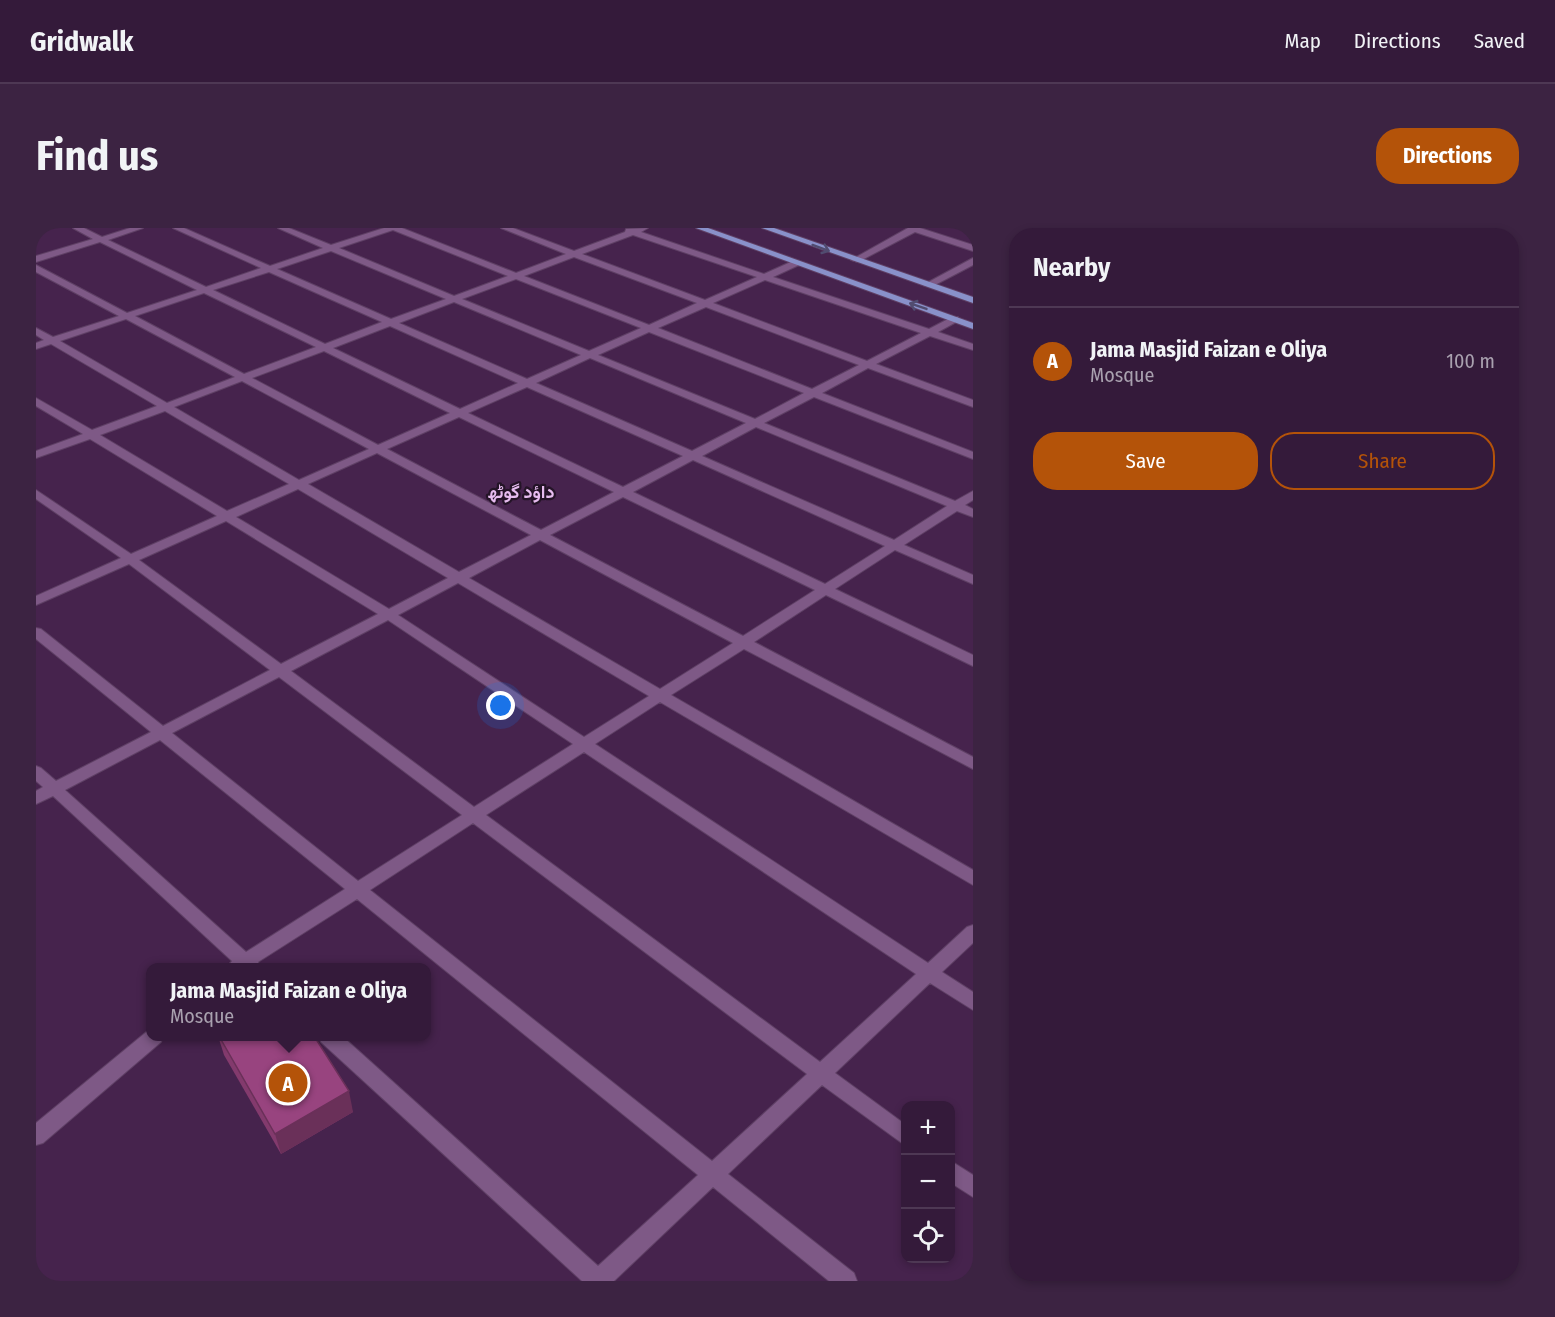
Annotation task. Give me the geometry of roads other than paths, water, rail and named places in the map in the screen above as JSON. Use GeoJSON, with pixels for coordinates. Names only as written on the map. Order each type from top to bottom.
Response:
{"type":"FeatureCollection","features":[{"type":"Feature","properties":{"kind":"main road"},"geometry":{"type":"LineString","coordinates":[[700,228],[973,326]]}},
{"type":"Feature","properties":{"kind":"main road"},"geometry":{"type":"LineString","coordinates":[[766,228],[973,300]]}},
{"type":"Feature","properties":{"kind":"street"},"geometry":{"type":"LineString","coordinates":[[76,228],[973,661]]}},
{"type":"Feature","properties":{"kind":"street"},"geometry":{"type":"LineString","coordinates":[[36,259],[139,228]]}},
{"type":"Feature","properties":{"kind":"street"},"geometry":{"type":"LineString","coordinates":[[177,228],[973,580]]}},
{"type":"Feature","properties":{"kind":"street"},"geometry":{"type":"LineString","coordinates":[[282,228],[973,513]]}},
{"type":"Feature","properties":{"kind":"street"},"geometry":{"type":"LineString","coordinates":[[36,346],[393,228],[973,456]]}},
{"type":"Feature","properties":{"kind":"street"},"geometry":{"type":"LineString","coordinates":[[505,228],[973,404]]}},
{"type":"Feature","properties":{"kind":"street"},"geometry":{"type":"LineString","coordinates":[[622,228],[973,347]]}},
{"type":"Feature","properties":{"kind":"street"},"geometry":{"type":"LineString","coordinates":[[36,455],[644,228]]}},
{"type":"Feature","properties":{"kind":"street"},"geometry":{"type":"LineString","coordinates":[[855,260],[914,228],[973,248]]}},
{"type":"Feature","properties":{"kind":"street"},"geometry":{"type":"LineString","coordinates":[[928,285],[973,261]]}},
{"type":"Feature","properties":{"kind":"street"},"geometry":{"type":"LineString","coordinates":[[36,601],[795,263]]}},
{"type":"Feature","properties":{"kind":"street"},"geometry":{"type":"LineString","coordinates":[[36,268],[973,764]]}},
{"type":"Feature","properties":{"kind":"street"},"geometry":{"type":"LineString","coordinates":[[36,798],[955,319]]}},
{"type":"Feature","properties":{"kind":"street"},"geometry":{"type":"LineString","coordinates":[[36,331],[973,878]]}},
{"type":"Feature","properties":{"kind":"street"},"geometry":{"type":"LineString","coordinates":[[36,401],[388,614],[973,1002]]}},
{"type":"Feature","properties":{"kind":"street"},"geometry":{"type":"LineString","coordinates":[[36,494],[130,559],[901,1133]]}},
{"type":"Feature","properties":{"kind":"street"},"geometry":{"type":"LineString","coordinates":[[246,963],[356,888],[973,495]]}},
{"type":"Feature","properties":{"kind":"street"},"geometry":{"type":"LineString","coordinates":[[36,632],[846,1281]]}},
{"type":"Feature","properties":{"kind":"street"},"geometry":{"type":"LineString","coordinates":[[36,772],[241,963]]}},
{"type":"Feature","properties":{"kind":"street"},"geometry":{"type":"LineString","coordinates":[[334,1041],[598,1281],[973,932]]}},
{"type":"Feature","properties":{"kind":"street"},"geometry":{"type":"LineString","coordinates":[[36,1136],[148,1041]]}},
{"type":"Feature","properties":{"kind":"street"},"geometry":{"type":"LineString","coordinates":[[955,1174],[973,1188]]}},
{"type":"Feature","properties":{"kind":"place","name":"Jama Masjid Faizan e Oliya"},"geometry":{"type":"Point","coordinates":[288,1083]}},
{"type":"Feature","properties":{"kind":"district","name":"داؤد گوٹھ"},"geometry":{"type":"Point","coordinates":[521,492]}}]}
